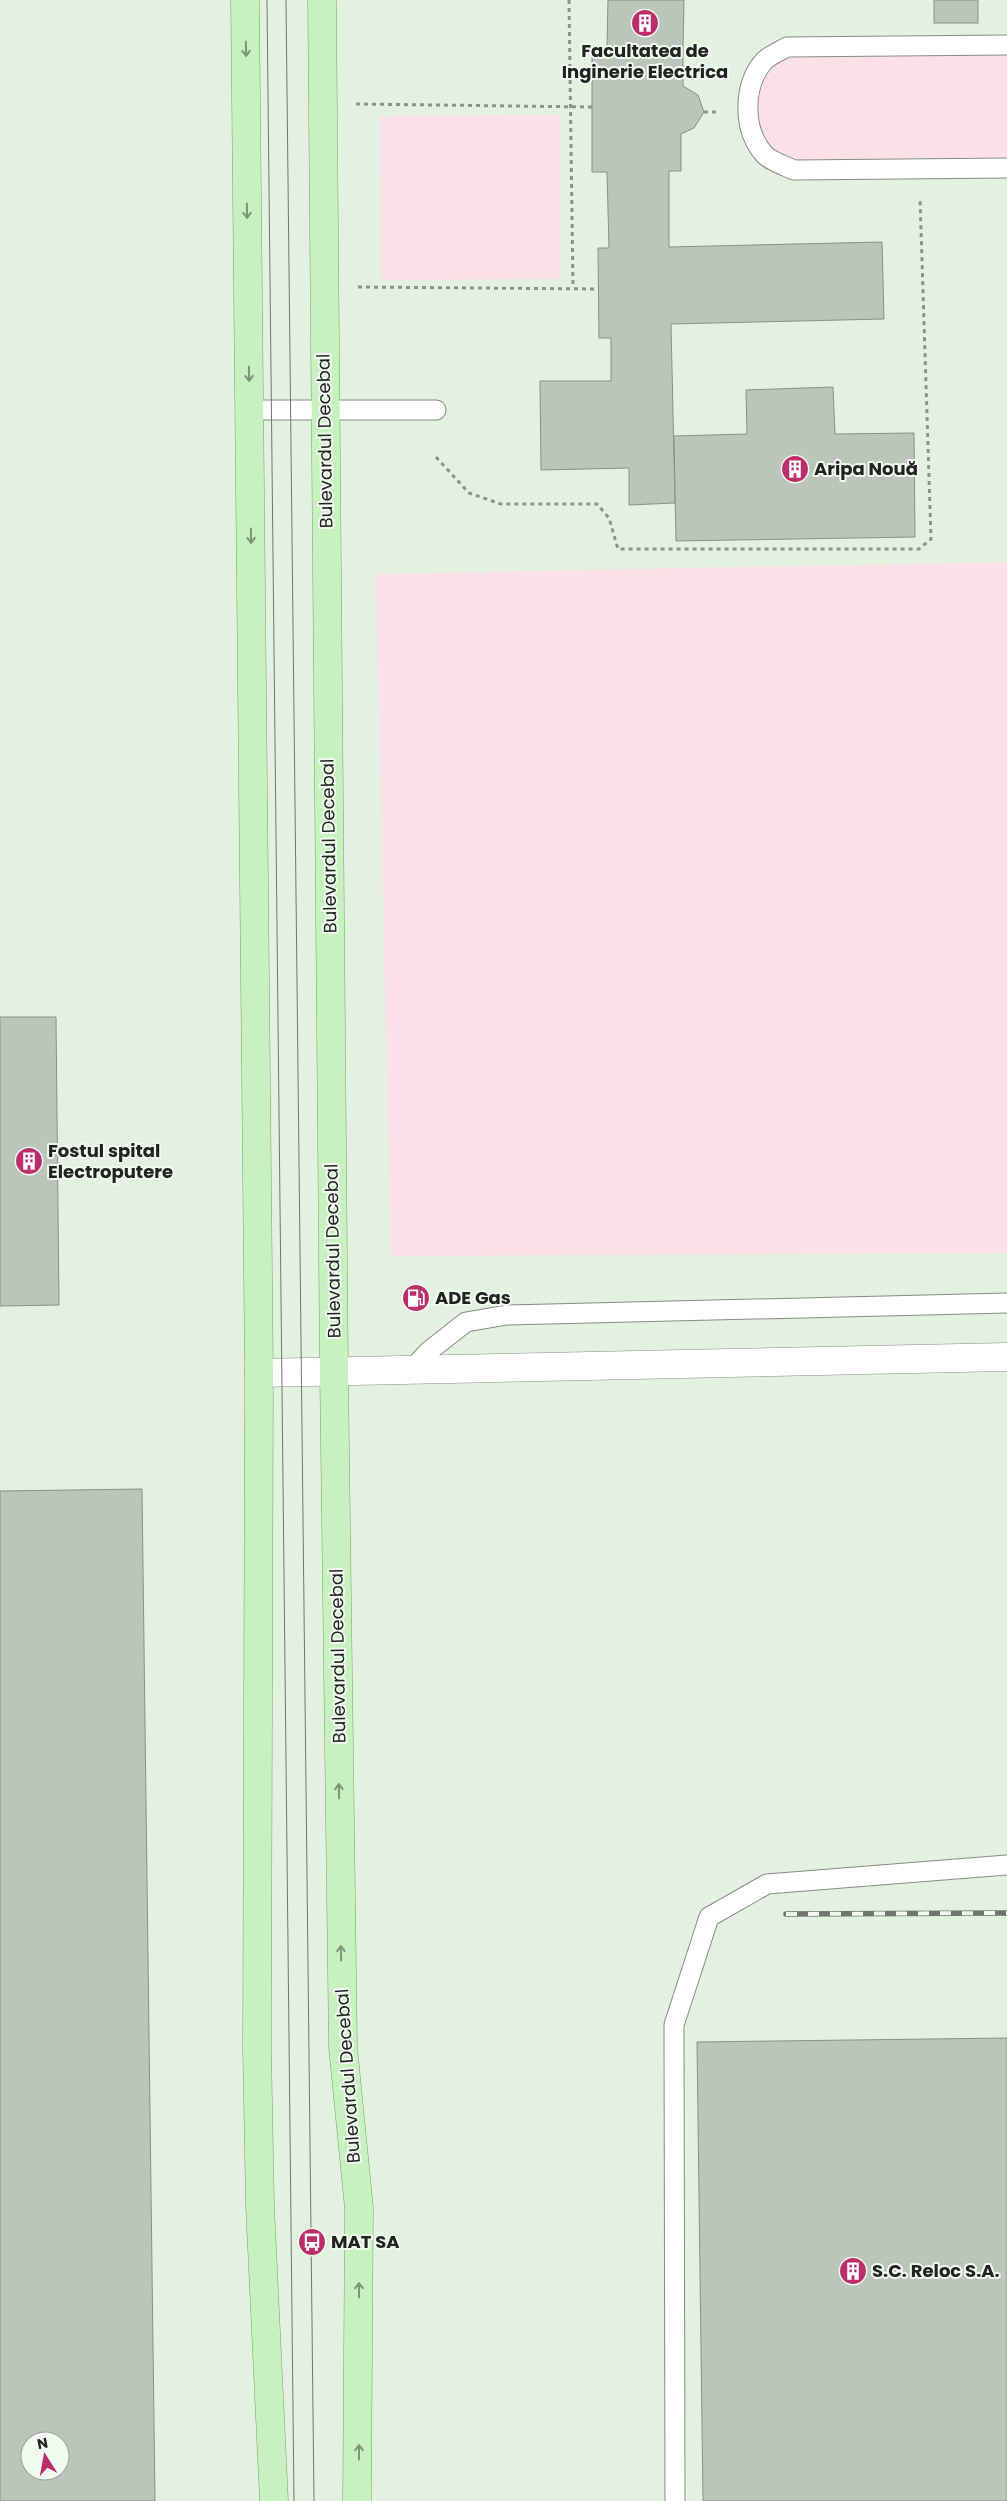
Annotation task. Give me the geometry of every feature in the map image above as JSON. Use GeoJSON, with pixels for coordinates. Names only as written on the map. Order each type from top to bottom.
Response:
{"type":"FeatureCollection","features":[{"type":"Feature","properties":{"kind":"main road"},"geometry":{"type":"LineString","coordinates":[[245,0],[259,1373],[257,2050],[260,2206],[274,2501]]}},
{"type":"Feature","properties":{"kind":"main road","name":"Bulevardul Decebal"},"geometry":{"type":"LineString","coordinates":[[322,0],[334,1372],[343,2047],[359,2208],[358,2501]]}},
{"type":"Feature","properties":{"kind":"street"},"geometry":{"type":"LineString","coordinates":[[259,1373],[1007,1357]]}},
{"type":"Feature","properties":{"kind":"lane"},"geometry":{"type":"LineString","coordinates":[[1007,45],[787,47],[765,60],[750,82],[748,111],[752,133],[764,155],[794,170],[1007,168]]}},
{"type":"Feature","properties":{"kind":"lane"},"geometry":{"type":"LineString","coordinates":[[249,410],[436,410]]}},
{"type":"Feature","properties":{"kind":"lane"},"geometry":{"type":"LineString","coordinates":[[411,1370],[429,1351],[466,1322],[507,1315],[1007,1303]]}},
{"type":"Feature","properties":{"kind":"lane"},"geometry":{"type":"LineString","coordinates":[[675,2501],[674,2025],[709,1917],[767,1884],[1007,1865]]}},
{"type":"Feature","properties":{"kind":"path"},"geometry":{"type":"LineString","coordinates":[[569,0],[573,288]]}},
{"type":"Feature","properties":{"kind":"path"},"geometry":{"type":"LineString","coordinates":[[348,104],[592,107]]}},
{"type":"Feature","properties":{"kind":"path"},"geometry":{"type":"LineString","coordinates":[[436,457],[468,493],[501,504],[597,504],[609,518],[618,549],[919,549],[930,539],[919,169]]}},
{"type":"Feature","properties":{"kind":"path"},"geometry":{"type":"LineString","coordinates":[[350,287],[597,289]]}},
{"type":"Feature","properties":{"kind":"shaded area"},"geometry":{"type":"Polygon","coordinates":[[[0,0],[1007,0],[1007,2501],[0,2501],[0,0]]]}},
{"type":"Feature","properties":{"kind":"shaded area"},"geometry":{"type":"Polygon","coordinates":[[[1007,45],[1007,168],[794,170],[764,155],[750,82],[787,47],[1007,45]]]}},
{"type":"Feature","properties":{"kind":"shaded area"},"geometry":{"type":"Polygon","coordinates":[[[560,115],[561,279],[381,280],[380,116],[560,115]]]}},
{"type":"Feature","properties":{"kind":"shaded area"},"geometry":{"type":"Polygon","coordinates":[[[1007,562],[1007,1253],[391,1256],[376,574],[1007,562]]]}},
{"type":"Feature","properties":{"kind":"building","name":"Facultatea de Inginerie Electrica"},"geometry":{"type":"Polygon","coordinates":[[[608,0],[684,0],[683,47],[607,47],[608,0]]]}},
{"type":"Feature","properties":{"kind":"building"},"geometry":{"type":"Polygon","coordinates":[[[934,0],[978,0],[978,23],[934,23],[934,0]]]}},
{"type":"Feature","properties":{"kind":"building"},"geometry":{"type":"Polygon","coordinates":[[[592,47],[683,47],[683,86],[698,95],[704,112],[694,128],[681,134],[681,171],[669,171],[669,247],[882,242],[884,319],[671,324],[675,503],[629,505],[629,468],[541,470],[540,381],[611,381],[611,338],[599,338],[598,248],[609,248],[607,172],[592,172],[592,47]]]}},
{"type":"Feature","properties":{"kind":"building","name":"Aripa Nouă"},"geometry":{"type":"Polygon","coordinates":[[[833,387],[835,434],[914,433],[915,537],[676,541],[674,436],[747,434],[746,390],[833,387]]]}},
{"type":"Feature","properties":{"kind":"building","name":"Fostul spital Electroputere"},"geometry":{"type":"Polygon","coordinates":[[[0,1017],[56,1017],[59,1305],[0,1306],[0,1017]]]}},
{"type":"Feature","properties":{"kind":"building"},"geometry":{"type":"Polygon","coordinates":[[[142,1489],[155,2501],[0,2501],[0,1491],[142,1489]]]}},
{"type":"Feature","properties":{"kind":"building","name":"S.C. Reloc S.A."},"geometry":{"type":"Polygon","coordinates":[[[1007,2038],[1007,2501],[703,2501],[697,2042],[1007,2038]]]}},
{"type":"Feature","properties":{"kind":"tram line"},"geometry":{"type":"LineString","coordinates":[[267,0],[294,2501]]}},
{"type":"Feature","properties":{"kind":"tram line"},"geometry":{"type":"LineString","coordinates":[[286,0],[314,2501]]}},
{"type":"Feature","properties":{"kind":"railway"},"geometry":{"type":"LineString","coordinates":[[786,1914],[1007,1913]]}},
{"type":"Feature","properties":{"kind":"place","name":"Facultatea de Inginerie Electrica"},"geometry":{"type":"Point","coordinates":[645,23]}},
{"type":"Feature","properties":{"kind":"place","name":"Aripa Nouă"},"geometry":{"type":"Point","coordinates":[795,469]}},
{"type":"Feature","properties":{"kind":"place","name":"Fostul spital Electroputere"},"geometry":{"type":"Point","coordinates":[29,1161]}},
{"type":"Feature","properties":{"kind":"place","name":"ADE Gas"},"geometry":{"type":"Point","coordinates":[416,1298]}},
{"type":"Feature","properties":{"kind":"place","name":"MAT SA"},"geometry":{"type":"Point","coordinates":[312,2242]}},
{"type":"Feature","properties":{"kind":"place","name":"S.C. Reloc S.A."},"geometry":{"type":"Point","coordinates":[853,2271]}}]}
